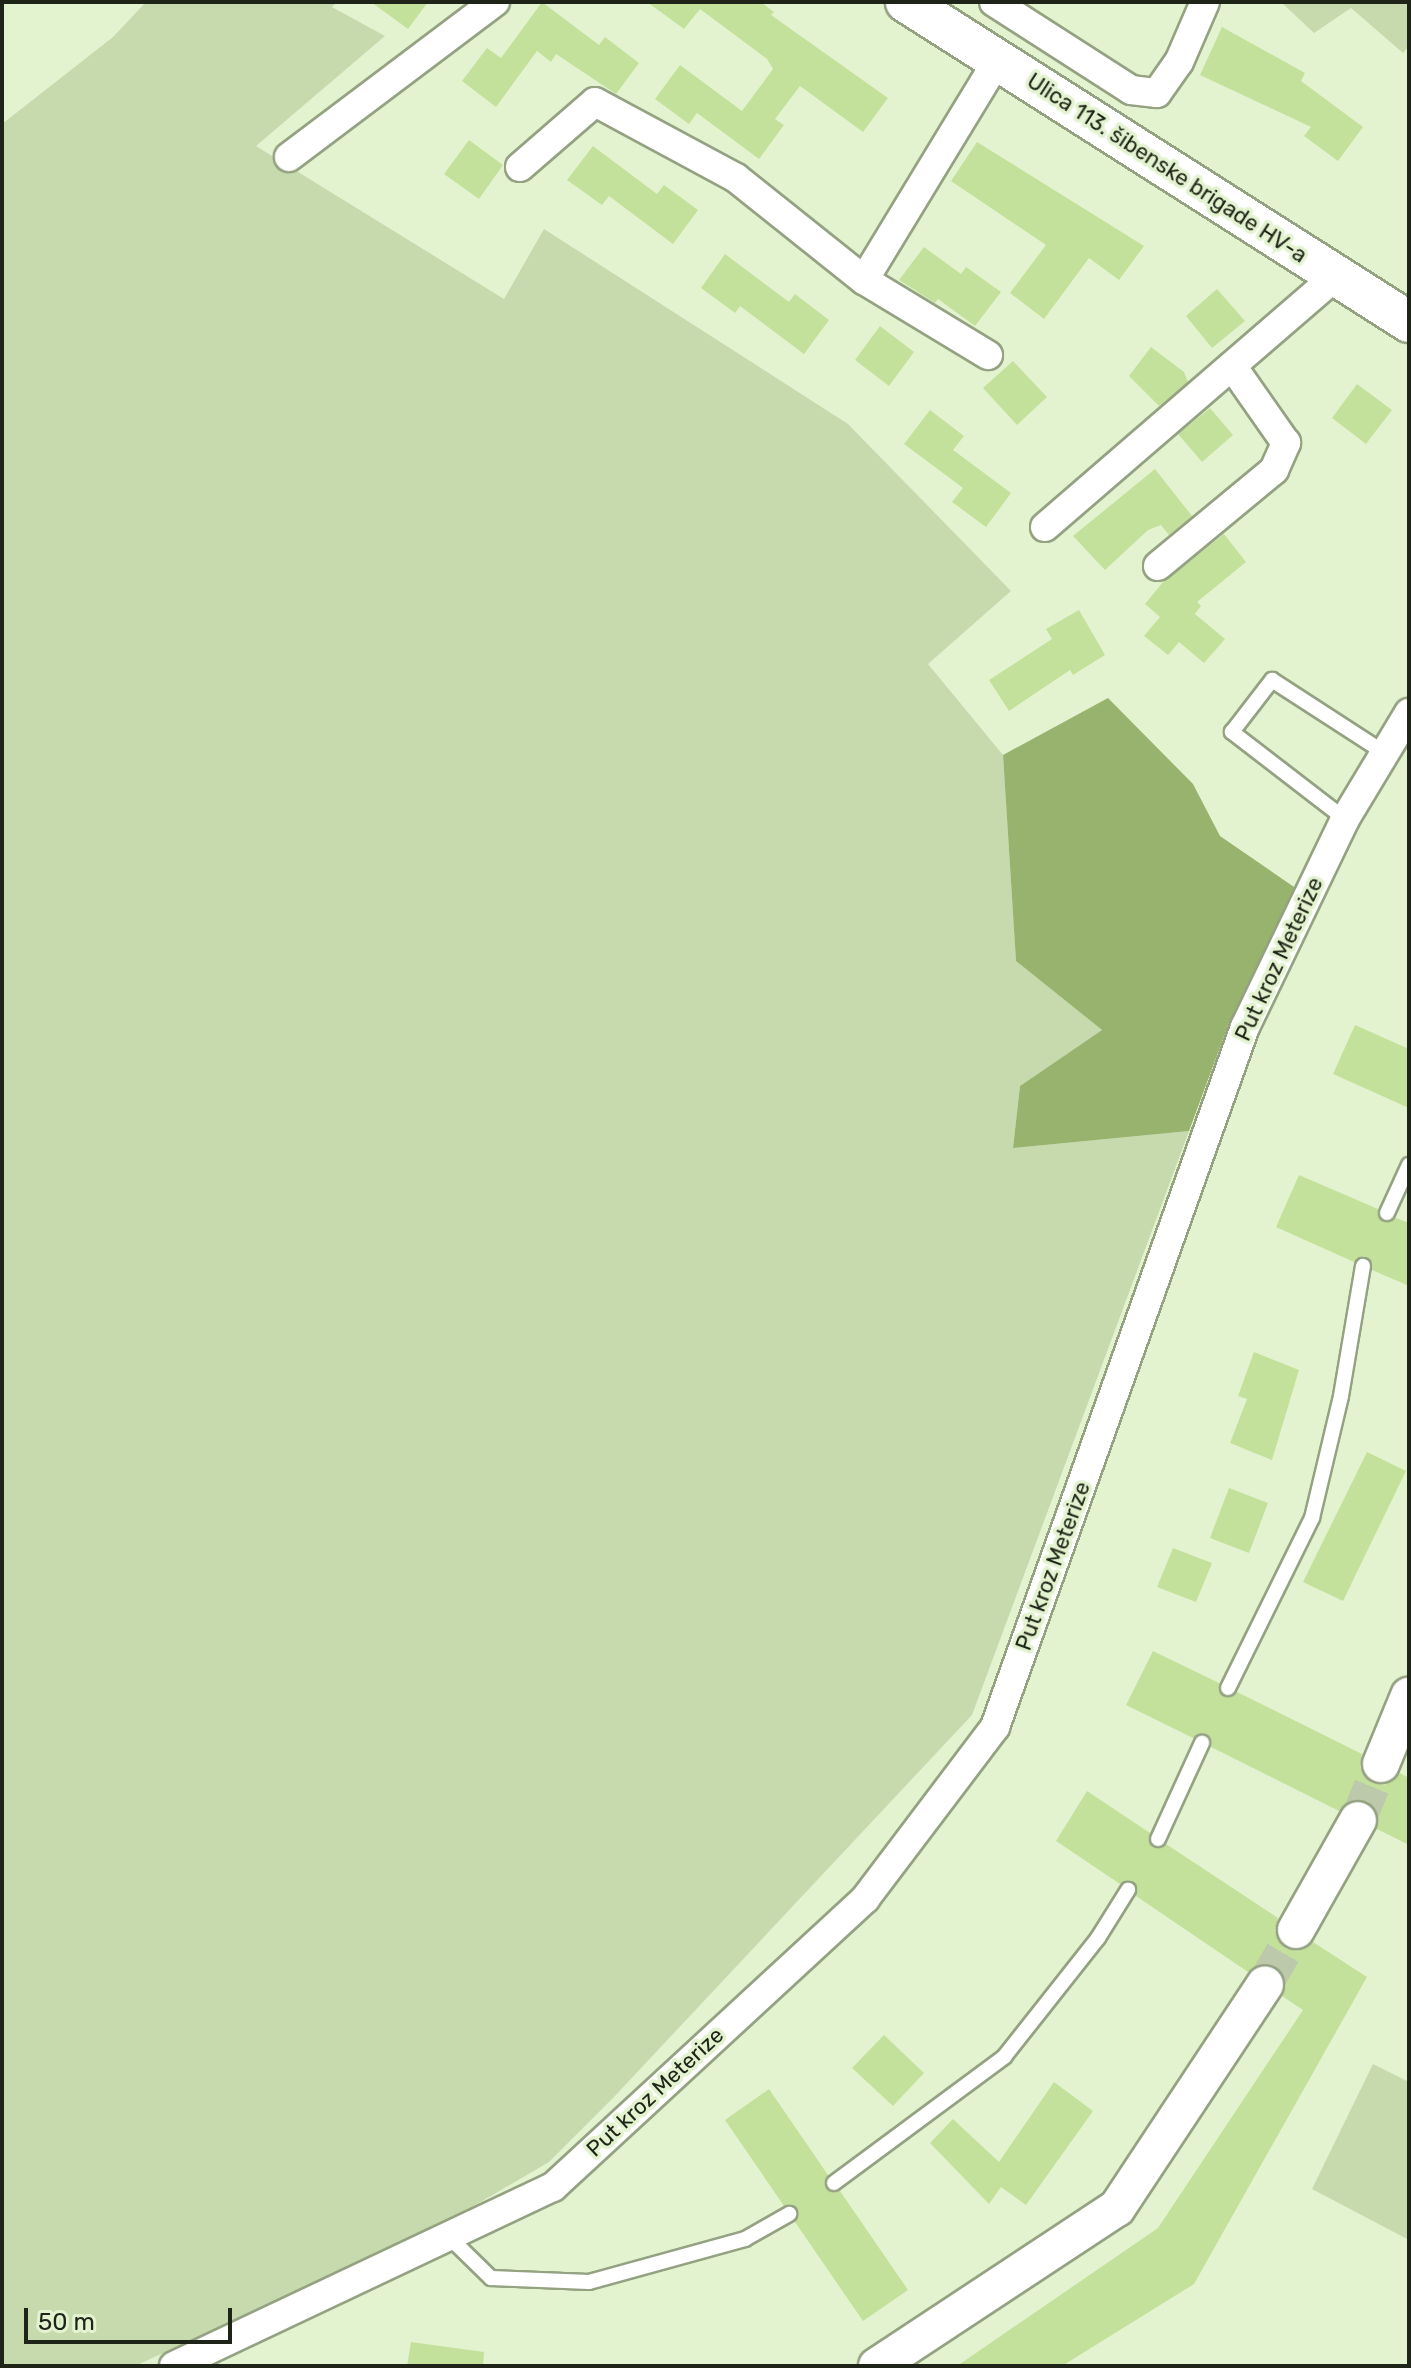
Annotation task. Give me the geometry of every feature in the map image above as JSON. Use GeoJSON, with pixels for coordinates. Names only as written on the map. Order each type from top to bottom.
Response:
{"type":"FeatureCollection","features":[{"type":"Feature","properties":{"kind":"main road","name":"Ulica 113. šibenske brigade HV-a"},"geometry":{"type":"LineString","coordinates":[[906,2],[1409,322]]}},
{"type":"Feature","properties":{"kind":"street"},"geometry":{"type":"LineString","coordinates":[[289,157],[495,2]]}},
{"type":"Feature","properties":{"kind":"street"},"geometry":{"type":"LineString","coordinates":[[994,2],[1131,90],[1157,93],[1179,62],[1205,2]]}},
{"type":"Feature","properties":{"kind":"street"},"geometry":{"type":"LineString","coordinates":[[864,280],[998,60]]}},
{"type":"Feature","properties":{"kind":"street"},"geometry":{"type":"LineString","coordinates":[[520,167],[595,102],[736,178],[864,280],[988,355]]}},
{"type":"Feature","properties":{"kind":"street","name":"Ulica 113. šibenske brigade HV-a"},"geometry":{"type":"LineString","coordinates":[[1045,527],[1336,276]]}},
{"type":"Feature","properties":{"kind":"street"},"geometry":{"type":"LineString","coordinates":[[1158,566],[1274,470],[1286,443],[1232,366]]}},
{"type":"Feature","properties":{"kind":"street","name":"Put kroz Meterize"},"geometry":{"type":"LineString","coordinates":[[174,2366],[553,2187],[865,1899],[995,1727],[1245,1027],[1345,819],[1409,713]]}},
{"type":"Feature","properties":{"kind":"street"},"geometry":{"type":"LineString","coordinates":[[1381,1764],[1409,1696]]}},
{"type":"Feature","properties":{"kind":"street"},"geometry":{"type":"LineString","coordinates":[[1296,1930],[1358,1820]]}},
{"type":"Feature","properties":{"kind":"street"},"geometry":{"type":"LineString","coordinates":[[877,2366],[1117,2208],[1265,1984]]}},
{"type":"Feature","properties":{"kind":"lane"},"geometry":{"type":"LineString","coordinates":[[1345,819],[1232,732],[1272,680],[1385,753]]}},
{"type":"Feature","properties":{"kind":"lane"},"geometry":{"type":"LineString","coordinates":[[1387,1213],[1409,1165]]}},
{"type":"Feature","properties":{"kind":"lane"},"geometry":{"type":"LineString","coordinates":[[1228,1688],[1312,1518],[1341,1396],[1363,1266]]}},
{"type":"Feature","properties":{"kind":"lane"},"geometry":{"type":"LineString","coordinates":[[1158,1839],[1202,1743]]}},
{"type":"Feature","properties":{"kind":"lane"},"geometry":{"type":"LineString","coordinates":[[834,2183],[1004,2057],[1098,1938],[1128,1890]]}},
{"type":"Feature","properties":{"kind":"lane"},"geometry":{"type":"LineString","coordinates":[[449,2237],[491,2278],[589,2282],[745,2239],[789,2214]]}},
{"type":"Feature","properties":{"kind":"green space"},"geometry":{"type":"Polygon","coordinates":[[[146,2],[337,2],[332,7],[385,36],[256,146],[504,299],[544,229],[848,424],[1011,591],[928,664],[1003,755],[1016,961],[1102,1030],[1020,1086],[1013,1148],[1189,1131],[972,1715],[613,2098],[549,2162],[448,2221],[135,2366],[2,2366],[2,124],[113,37],[146,2]]]}},
{"type":"Feature","properties":{"kind":"green space"},"geometry":{"type":"Polygon","coordinates":[[[1409,2],[1409,46],[1403,53],[1351,8],[1314,33],[1282,3],[1409,2]]]}},
{"type":"Feature","properties":{"kind":"green space"},"geometry":{"type":"Polygon","coordinates":[[[1108,698],[1193,784],[1220,836],[1297,889],[1229,1023],[1189,1131],[1013,1148],[1020,1086],[1102,1030],[1016,961],[1003,755],[1108,698]]]}},
{"type":"Feature","properties":{"kind":"green space"},"geometry":{"type":"Polygon","coordinates":[[[1373,2064],[1409,2082],[1409,2240],[1312,2189],[1373,2064]]]}},
{"type":"Feature","properties":{"kind":"building"},"geometry":{"type":"Polygon","coordinates":[[[371,2],[428,2],[408,29],[371,2]]]}},
{"type":"Feature","properties":{"kind":"building"},"geometry":{"type":"Polygon","coordinates":[[[542,2],[599,45],[605,37],[639,63],[616,94],[556,54],[551,62],[537,51],[496,107],[462,81],[487,48],[501,58],[542,2]]]}},
{"type":"Feature","properties":{"kind":"building"},"geometry":{"type":"Polygon","coordinates":[[[647,2],[761,2],[774,12],[771,15],[888,98],[863,132],[800,86],[775,119],[784,125],[759,159],[697,113],[689,124],[655,99],[680,65],[742,111],[773,69],[767,59],[700,9],[684,29],[647,2]]]}},
{"type":"Feature","properties":{"kind":"building"},"geometry":{"type":"Polygon","coordinates":[[[1222,27],[1305,73],[1301,81],[1363,127],[1338,161],[1304,136],[1311,127],[1200,75],[1222,27]]]}},
{"type":"Feature","properties":{"kind":"building"},"geometry":{"type":"Polygon","coordinates":[[[469,140],[503,165],[479,199],[444,174],[469,140]]]}},
{"type":"Feature","properties":{"kind":"building"},"geometry":{"type":"Polygon","coordinates":[[[977,142],[1144,246],[1119,280],[1089,258],[1044,319],[1010,293],[1046,245],[951,181],[977,142]]]}},
{"type":"Feature","properties":{"kind":"building"},"geometry":{"type":"Polygon","coordinates":[[[593,146],[657,194],[664,185],[698,210],[673,244],[609,196],[602,205],[567,180],[593,146]]]}},
{"type":"Feature","properties":{"kind":"building"},"geometry":{"type":"Polygon","coordinates":[[[924,247],[961,274],[966,267],[1001,292],[975,326],[938,299],[935,303],[899,280],[924,247]]]}},
{"type":"Feature","properties":{"kind":"building"},"geometry":{"type":"Polygon","coordinates":[[[725,254],[789,302],[795,294],[829,320],[804,354],[740,306],[735,313],[701,288],[725,254]]]}},
{"type":"Feature","properties":{"kind":"building"},"geometry":{"type":"Polygon","coordinates":[[[1217,289],[1245,321],[1212,348],[1186,316],[1217,289]]]}},
{"type":"Feature","properties":{"kind":"building"},"geometry":{"type":"Polygon","coordinates":[[[880,326],[914,352],[889,386],[855,360],[880,326]]]}},
{"type":"Feature","properties":{"kind":"building"},"geometry":{"type":"Polygon","coordinates":[[[1151,347],[1184,372],[1188,382],[1159,406],[1129,376],[1151,347]]]}},
{"type":"Feature","properties":{"kind":"building"},"geometry":{"type":"Polygon","coordinates":[[[1013,361],[1047,397],[1017,425],[983,388],[1013,361]]]}},
{"type":"Feature","properties":{"kind":"building"},"geometry":{"type":"Polygon","coordinates":[[[1357,384],[1392,410],[1366,444],[1332,418],[1357,384]]]}},
{"type":"Feature","properties":{"kind":"building"},"geometry":{"type":"Polygon","coordinates":[[[1210,408],[1233,435],[1202,462],[1178,434],[1210,408]]]}},
{"type":"Feature","properties":{"kind":"building"},"geometry":{"type":"Polygon","coordinates":[[[930,410],[964,436],[953,450],[1011,493],[986,527],[952,502],[963,488],[904,444],[930,410]]]}},
{"type":"Feature","properties":{"kind":"building"},"geometry":{"type":"Polygon","coordinates":[[[1155,469],[1192,516],[1169,535],[1161,525],[1148,530],[1105,570],[1073,536],[1155,469]]]}},
{"type":"Feature","properties":{"kind":"building"},"geometry":{"type":"Polygon","coordinates":[[[1224,534],[1246,562],[1197,602],[1201,606],[1195,614],[1225,639],[1204,663],[1179,642],[1168,655],[1144,636],[1160,617],[1145,604],[1163,582],[1224,534]]]}},
{"type":"Feature","properties":{"kind":"building"},"geometry":{"type":"Polygon","coordinates":[[[1079,610],[1105,655],[1073,675],[1070,670],[1009,711],[989,680],[1052,639],[1046,629],[1079,610]]]}},
{"type":"Feature","properties":{"kind":"building"},"geometry":{"type":"Polygon","coordinates":[[[1355,1025],[1409,1049],[1409,1108],[1333,1074],[1355,1025]]]}},
{"type":"Feature","properties":{"kind":"building"},"geometry":{"type":"Polygon","coordinates":[[[1299,1175],[1378,1209],[1384,1222],[1396,1218],[1409,1223],[1409,1286],[1372,1270],[1365,1256],[1354,1262],[1276,1227],[1299,1175]]]}},
{"type":"Feature","properties":{"kind":"building"},"geometry":{"type":"Polygon","coordinates":[[[1254,1352],[1299,1370],[1272,1460],[1230,1443],[1247,1399],[1238,1396],[1254,1352]]]}},
{"type":"Feature","properties":{"kind":"building"},"geometry":{"type":"Polygon","coordinates":[[[1367,1452],[1406,1471],[1343,1601],[1303,1582],[1367,1452]]]}},
{"type":"Feature","properties":{"kind":"building"},"geometry":{"type":"Polygon","coordinates":[[[1229,1488],[1268,1503],[1249,1553],[1210,1538],[1229,1488]]]}},
{"type":"Feature","properties":{"kind":"building"},"geometry":{"type":"Polygon","coordinates":[[[1173,1548],[1212,1563],[1196,1602],[1157,1587],[1173,1548]]]}},
{"type":"Feature","properties":{"kind":"building"},"geometry":{"type":"Polygon","coordinates":[[[1153,1651],[1219,1683],[1224,1697],[1237,1692],[1362,1754],[1360,1768],[1372,1783],[1385,1785],[1400,1773],[1409,1778],[1409,1845],[1377,1829],[1376,1810],[1368,1801],[1348,1802],[1339,1811],[1211,1747],[1207,1734],[1193,1738],[1126,1705],[1153,1651]]]}},
{"type":"Feature","properties":{"kind":"building"},"geometry":{"type":"Polygon","coordinates":[[[1087,1791],[1150,1833],[1153,1848],[1166,1844],[1278,1918],[1275,1931],[1285,1948],[1297,1951],[1313,1942],[1367,1977],[1194,2284],[1062,2366],[957,2366],[1158,2228],[1303,2010],[1282,1996],[1286,1984],[1277,1967],[1265,1963],[1248,1972],[1136,1896],[1134,1882],[1120,1884],[1056,1841],[1087,1791]]]}},
{"type":"Feature","properties":{"kind":"building"},"geometry":{"type":"Polygon","coordinates":[[[884,2035],[924,2073],[893,2106],[852,2068],[884,2035]]]}},
{"type":"Feature","properties":{"kind":"building"},"geometry":{"type":"Polygon","coordinates":[[[1054,2082],[1093,2111],[1026,2205],[1001,2187],[989,2204],[930,2143],[953,2119],[999,2162],[1054,2082]]]}},
{"type":"Feature","properties":{"kind":"building"},"geometry":{"type":"Polygon","coordinates":[[[769,2089],[828,2175],[826,2188],[840,2191],[908,2290],[863,2321],[795,2222],[797,2208],[784,2206],[725,2120],[769,2089]]]}},
{"type":"Feature","properties":{"kind":"building"},"geometry":{"type":"Polygon","coordinates":[[[411,2342],[484,2352],[483,2366],[407,2366],[411,2342]]]}},
{"type":"Feature","properties":{"kind":"tunnel"},"geometry":{"type":"LineString","coordinates":[[1358,1820],[1381,1764]]}},
{"type":"Feature","properties":{"kind":"tunnel"},"geometry":{"type":"LineString","coordinates":[[1265,1984],[1296,1930]]}}]}
